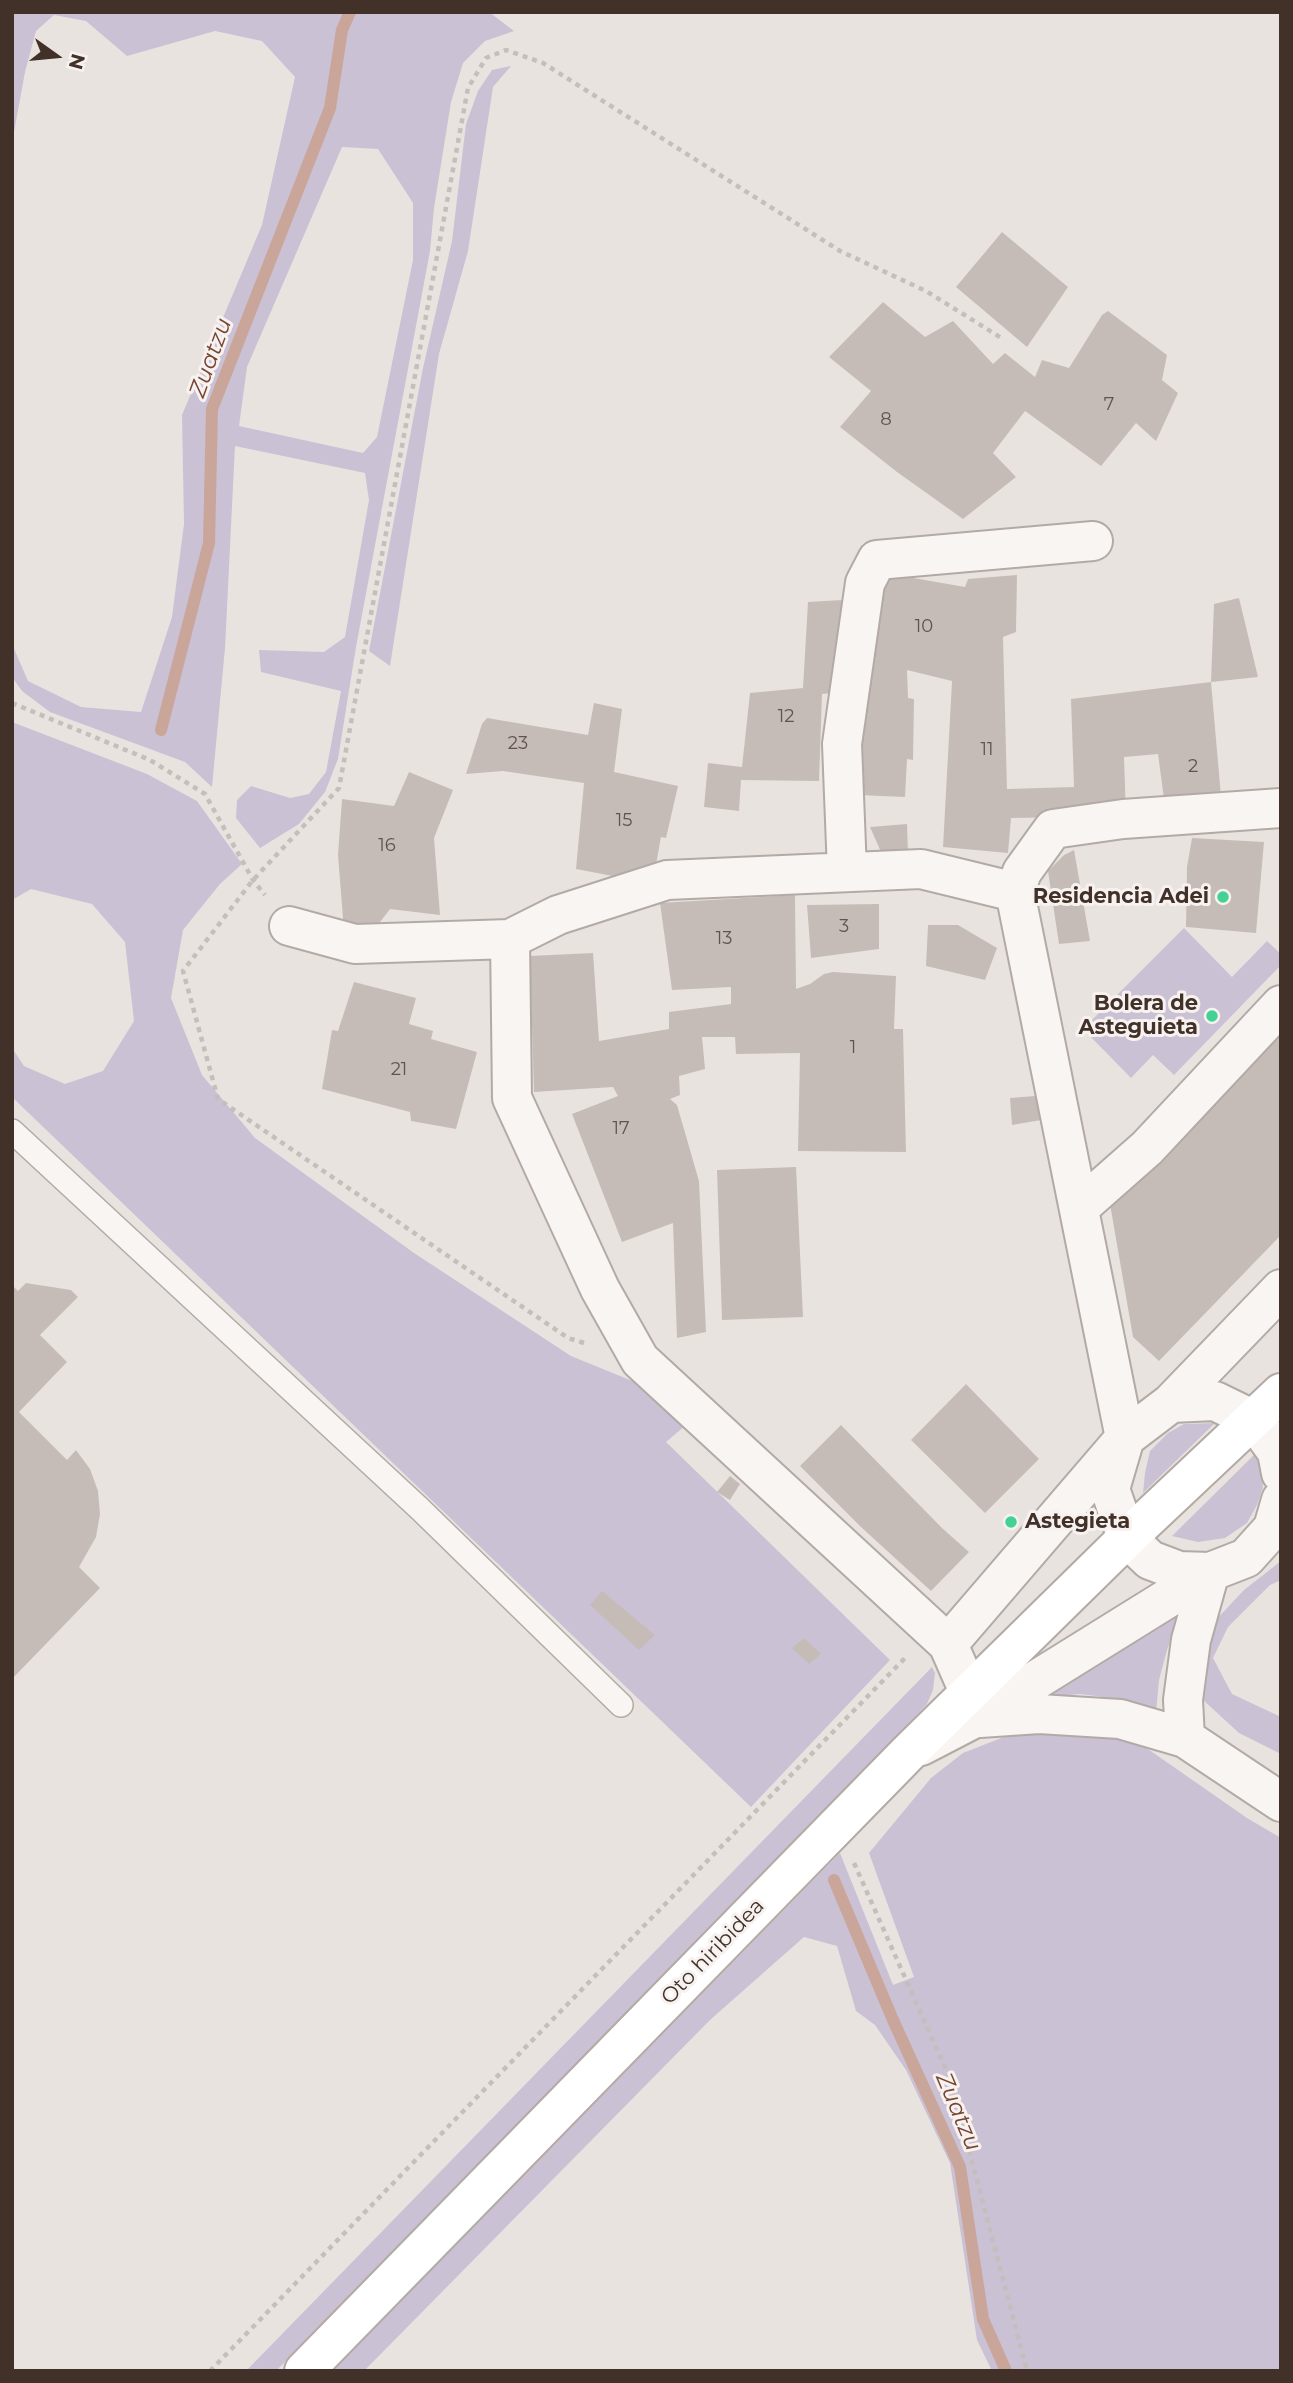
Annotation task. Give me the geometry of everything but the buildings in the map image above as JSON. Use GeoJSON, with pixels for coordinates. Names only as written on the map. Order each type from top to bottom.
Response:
{"type":"FeatureCollection","features":[{"type":"Feature","properties":{"kind":"street"},"geometry":{"type":"LineString","coordinates":[[847,872],[842,744],[865,583],[877,560],[1093,541]]}},
{"type":"Feature","properties":{"kind":"street"},"geometry":{"type":"LineString","coordinates":[[1210,1572],[1179,1572],[1150,1560],[1127,1538],[1110,1489],[1125,1438],[1016,892],[1022,872],[1053,829],[1122,819],[1281,808]]}},
{"type":"Feature","properties":{"kind":"street"},"geometry":{"type":"LineString","coordinates":[[289,926],[355,944],[510,939],[558,915],[667,880],[921,869],[1016,892]]}},
{"type":"Feature","properties":{"kind":"street"},"geometry":{"type":"LineString","coordinates":[[510,939],[512,1098],[600,1289],[640,1360],[948,1644],[972,1705]]}},
{"type":"Feature","properties":{"kind":"street"},"geometry":{"type":"LineString","coordinates":[[1079,1208],[1147,1148],[1281,1005]]}},
{"type":"Feature","properties":{"kind":"street"},"geometry":{"type":"LineString","coordinates":[[948,1644],[1125,1438],[1171,1403],[1281,1289]]}},
{"type":"Feature","properties":{"kind":"street","name":"Oto hiribidea"},"geometry":{"type":"LineString","coordinates":[[304,2371],[908,1753],[972,1705],[1127,1538],[1281,1393]]}},
{"type":"Feature","properties":{"kind":"street"},"geometry":{"type":"LineString","coordinates":[[1171,1403],[1215,1401],[1254,1420],[1277,1452],[1281,1473]]}},
{"type":"Feature","properties":{"kind":"street"},"geometry":{"type":"LineString","coordinates":[[972,1705],[1210,1572],[1246,1558],[1273,1528],[1281,1500]]}},
{"type":"Feature","properties":{"kind":"street"},"geometry":{"type":"LineString","coordinates":[[1185,1738],[1183,1700],[1191,1640],[1210,1572]]}},
{"type":"Feature","properties":{"kind":"street"},"geometry":{"type":"LineString","coordinates":[[972,1705],[1039,1714],[1120,1719],[1185,1738],[1281,1802]]}},
{"type":"Feature","properties":{"kind":"lane"},"geometry":{"type":"LineString","coordinates":[[12,1131],[420,1509],[621,1705]]}},
{"type":"Feature","properties":{"kind":"path"},"geometry":{"type":"LineString","coordinates":[[640,1360],[568,1338],[218,1099],[183,971],[253,880],[339,788],[468,88],[486,58],[506,50],[543,63],[840,251],[926,291],[1003,339]]}},
{"type":"Feature","properties":{"kind":"path"},"geometry":{"type":"LineString","coordinates":[[12,703],[150,760],[205,794],[253,880],[289,926]]}},
{"type":"Feature","properties":{"kind":"path"},"geometry":{"type":"LineString","coordinates":[[211,2371],[909,1655],[948,1644]]}},
{"type":"Feature","properties":{"kind":"path"},"geometry":{"type":"LineString","coordinates":[[837,1825],[951,2081],[1027,2371]]}},
{"type":"Feature","properties":{"kind":"shaded area"},"geometry":{"type":"Polygon","coordinates":[[[12,12],[489,12],[514,31],[485,41],[463,63],[451,102],[430,251],[356,647],[338,759],[325,792],[299,824],[260,848],[236,818],[237,800],[251,786],[290,798],[309,794],[326,772],[341,691],[261,672],[259,650],[324,652],[345,637],[369,500],[365,473],[235,446],[225,648],[212,787],[185,762],[50,712],[22,691],[12,677],[12,644],[28,681],[81,707],[141,712],[172,617],[184,524],[182,415],[262,225],[295,77],[262,41],[215,31],[127,56],[86,21],[54,15],[36,31],[25,72],[12,143],[12,12]],[[342,147],[247,367],[239,426],[363,453],[377,437],[413,260],[413,203],[378,149],[342,147]]]}},
{"type":"Feature","properties":{"kind":"shaded area"},"geometry":{"type":"Polygon","coordinates":[[[511,66],[493,87],[468,251],[439,354],[390,666],[369,651],[423,368],[452,241],[466,124],[478,91],[492,70],[511,66]]]}},
{"type":"Feature","properties":{"kind":"shaded area"},"geometry":{"type":"Polygon","coordinates":[[[12,722],[147,774],[197,801],[242,864],[220,884],[183,930],[171,998],[202,1075],[255,1138],[414,1253],[571,1356],[652,1389],[686,1425],[666,1442],[890,1660],[751,1807],[12,1097],[12,1048],[24,1066],[65,1084],[103,1071],[134,1021],[125,942],[92,904],[31,889],[12,900],[12,722]]]}},
{"type":"Feature","properties":{"kind":"shaded area"},"geometry":{"type":"Polygon","coordinates":[[[1184,928],[1232,977],[1267,941],[1281,954],[1281,965],[1174,1075],[1153,1055],[1131,1078],[1083,1029],[1184,928]]]}},
{"type":"Feature","properties":{"kind":"shaded area"},"geometry":{"type":"Polygon","coordinates":[[[1215,1423],[1143,1493],[1150,1451],[1168,1433],[1184,1424],[1215,1423]]]}},
{"type":"Feature","properties":{"kind":"shaded area"},"geometry":{"type":"Polygon","coordinates":[[[1256,1453],[1261,1465],[1263,1487],[1247,1523],[1225,1538],[1198,1542],[1172,1536],[1256,1453]]]}},
{"type":"Feature","properties":{"kind":"shaded area"},"geometry":{"type":"Polygon","coordinates":[[[1281,1561],[1281,1580],[1270,1585],[1228,1627],[1213,1658],[1232,1694],[1281,1717],[1281,1754],[1239,1733],[1202,1699],[1212,1624],[1244,1590],[1281,1561]]]}},
{"type":"Feature","properties":{"kind":"shaded area"},"geometry":{"type":"Polygon","coordinates":[[[1186,1601],[1167,1650],[1159,1680],[1156,1713],[1111,1698],[1080,1694],[1045,1697],[1186,1601]]]}},
{"type":"Feature","properties":{"kind":"shaded area"},"geometry":{"type":"Polygon","coordinates":[[[932,1667],[935,1673],[933,1690],[927,1704],[909,1723],[276,2371],[246,2371],[932,1667]]]}},
{"type":"Feature","properties":{"kind":"shaded area"},"geometry":{"type":"Polygon","coordinates":[[[1093,1727],[1145,1747],[1247,1818],[1281,1838],[1281,2371],[992,2371],[977,2340],[950,2163],[906,2070],[875,2025],[856,2011],[837,1946],[804,1937],[710,2020],[364,2371],[332,2371],[840,1853],[893,1985],[914,1977],[869,1853],[931,1778],[963,1753],[1024,1729],[1093,1727]]]}},
{"type":"Feature","properties":{"kind":"waterway","name":"Zuatzu"},"geometry":{"type":"LineString","coordinates":[[161,730],[209,543],[212,409],[330,108],[342,30],[350,12]]}},
{"type":"Feature","properties":{"kind":"waterway","name":"Zuatzu"},"geometry":{"type":"LineString","coordinates":[[834,1880],[893,2020],[960,2167],[983,2319],[1006,2371]]}},
{"type":"Feature","properties":{"kind":"place","name":"Residencia Adei"},"geometry":{"type":"Point","coordinates":[1223,897]}},
{"type":"Feature","properties":{"kind":"place","name":"Bolera de Asteguieta"},"geometry":{"type":"Point","coordinates":[1212,1016]}},
{"type":"Feature","properties":{"kind":"place","name":"Astegieta"},"geometry":{"type":"Point","coordinates":[1011,1522]}}]}
